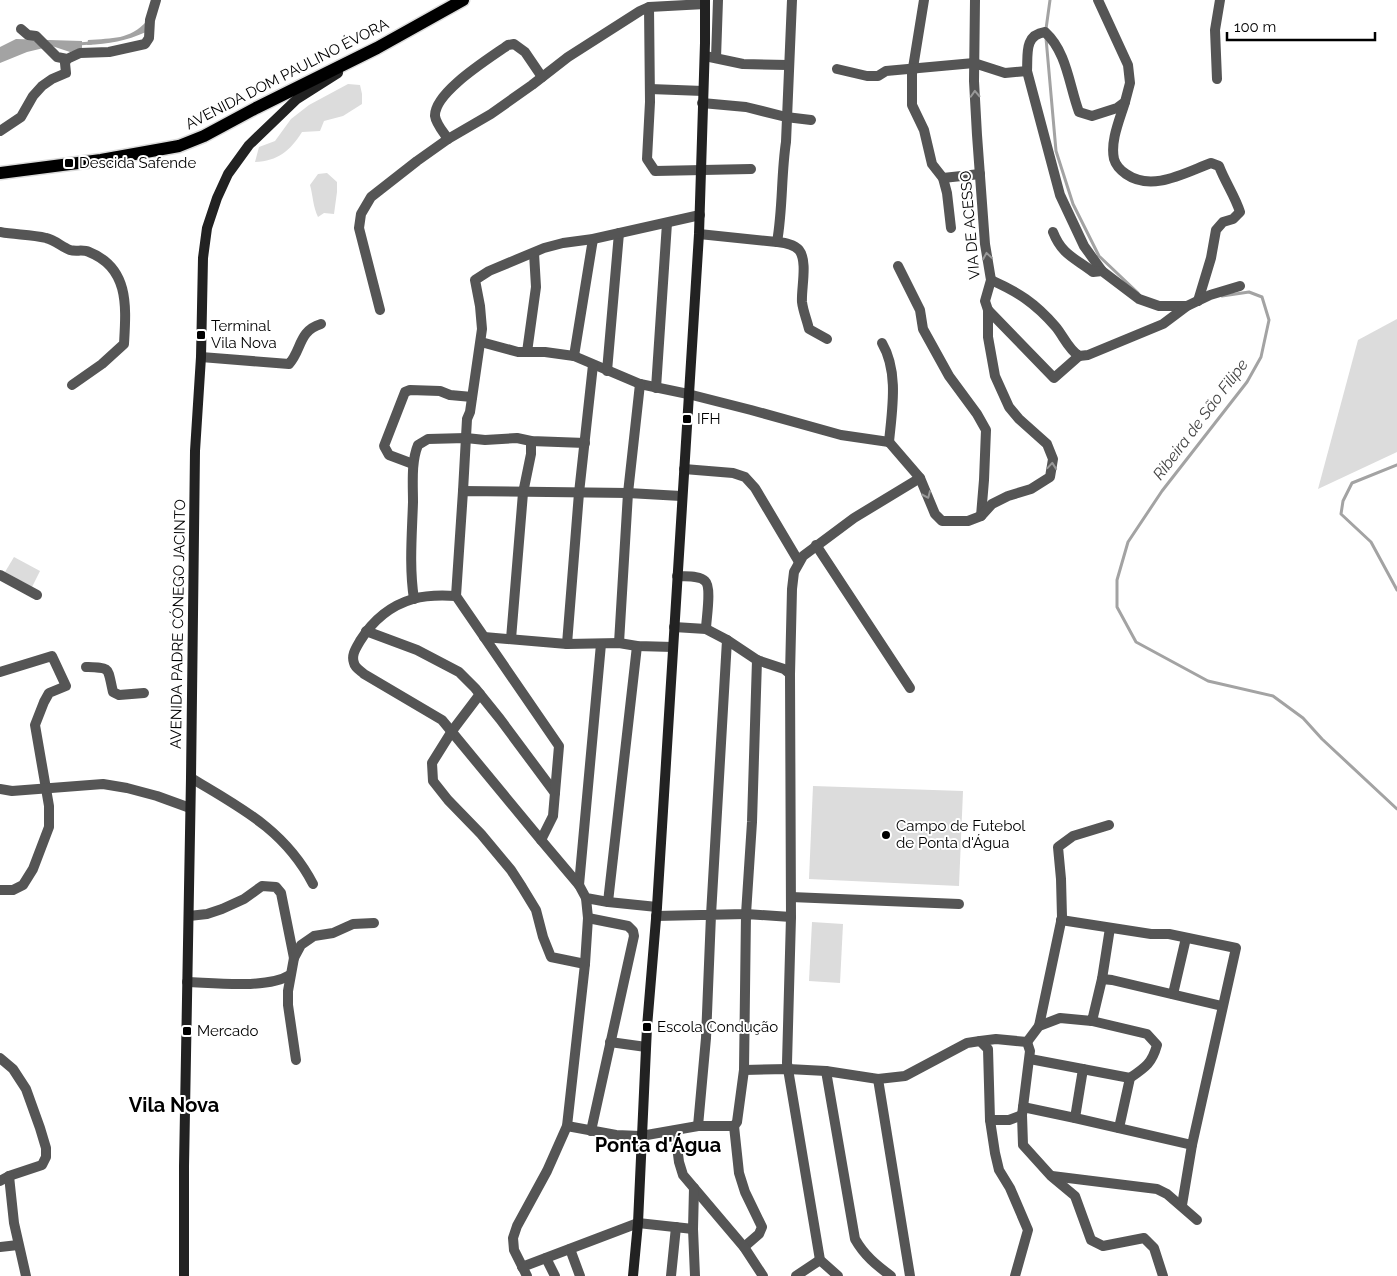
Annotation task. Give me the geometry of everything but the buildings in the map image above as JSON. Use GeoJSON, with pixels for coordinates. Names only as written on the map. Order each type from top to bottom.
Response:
{"type":"FeatureCollection","features":[{"type":"Feature","properties":{"kind":"main road","name":"AVENIDA DOM PAULINO ÉVORA"},"geometry":{"type":"LineString","coordinates":[[0,173],[101,160],[179,146],[204,136],[376,48],[463,0]]}},
{"type":"Feature","properties":{"kind":"street"},"geometry":{"type":"LineString","coordinates":[[62,58],[80,53],[108,52],[146,44],[156,0]]}},
{"type":"Feature","properties":{"kind":"street"},"geometry":{"type":"LineString","coordinates":[[716,58],[718,0]]}},
{"type":"Feature","properties":{"kind":"street"},"geometry":{"type":"LineString","coordinates":[[777,242],[781,219],[792,0]]}},
{"type":"Feature","properties":{"kind":"street"},"geometry":{"type":"LineString","coordinates":[[924,0],[913,68],[912,105],[924,130],[932,164],[943,178],[947,193],[950,228]]}},
{"type":"Feature","properties":{"kind":"street","name":"VIA DE ACESSO"},"geometry":{"type":"LineString","coordinates":[[889,442],[920,478],[935,514],[942,521],[968,521],[981,516],[992,504],[1008,496],[1031,489],[1050,477],[1053,459],[1047,444],[1008,407],[995,376],[988,337],[988,310],[985,301],[991,280],[985,244],[977,135],[974,63],[975,0]]}},
{"type":"Feature","properties":{"kind":"street"},"geometry":{"type":"LineString","coordinates":[[1098,0],[1128,65],[1130,83],[1115,137],[1114,158],[1119,169],[1128,176],[1141,181],[1159,182],[1211,163],[1219,166],[1238,204],[1240,212],[1233,219],[1222,222],[1216,230],[1211,258],[1198,301]]}},
{"type":"Feature","properties":{"kind":"street"},"geometry":{"type":"LineString","coordinates":[[1216,79],[1215,30],[1220,0]]}},
{"type":"Feature","properties":{"kind":"street"},"geometry":{"type":"LineString","coordinates":[[380,310],[359,228],[361,214],[371,197],[448,139],[491,114],[568,57],[628,18],[649,7],[705,2],[699,234],[681,496],[657,911],[646,1047],[638,1223],[633,1276]]}},
{"type":"Feature","properties":{"kind":"street"},"geometry":{"type":"LineString","coordinates":[[649,7],[650,89],[647,159],[650,166],[655,171],[750,169]]}},
{"type":"Feature","properties":{"kind":"street"},"geometry":{"type":"LineString","coordinates":[[0,131],[21,117],[33,96],[42,86],[52,78],[66,73],[65,63],[62,58],[36,36],[28,35],[21,29]]}},
{"type":"Feature","properties":{"kind":"street"},"geometry":{"type":"LineString","coordinates":[[1125,102],[1117,108],[1092,116],[1079,112],[1064,60],[1055,40],[1045,32],[1037,33],[1029,42],[1027,71],[1060,195],[1084,246],[1102,271],[1139,299],[1159,306],[1188,306]]}},
{"type":"Feature","properties":{"kind":"street"},"geometry":{"type":"LineString","coordinates":[[448,139],[436,120],[436,107],[453,85],[508,45],[514,44],[520,47],[542,77]]}},
{"type":"Feature","properties":{"kind":"street","name":"AVENIDA PADRE CÓNEGO JACINTO"},"geometry":{"type":"LineString","coordinates":[[184,1276],[195,451],[201,357],[203,258],[207,228],[228,174],[249,145],[297,99],[376,48]]}},
{"type":"Feature","properties":{"kind":"street"},"geometry":{"type":"LineString","coordinates":[[705,56],[744,64],[788,65]]}},
{"type":"Feature","properties":{"kind":"street"},"geometry":{"type":"LineString","coordinates":[[837,69],[867,76],[878,76],[886,71],[974,63],[1005,72],[1027,71]]}},
{"type":"Feature","properties":{"kind":"street"},"geometry":{"type":"LineString","coordinates":[[650,89],[703,91]]}},
{"type":"Feature","properties":{"kind":"street"},"geometry":{"type":"LineString","coordinates":[[702,103],[746,107],[786,117],[811,120]]}},
{"type":"Feature","properties":{"kind":"street"},"geometry":{"type":"LineString","coordinates":[[943,178],[980,174]]}},
{"type":"Feature","properties":{"kind":"street"},"geometry":{"type":"LineString","coordinates":[[541,840],[553,816],[559,746],[456,596],[467,419],[470,412],[481,342],[480,306],[475,280],[490,271],[563,243],[593,239],[700,215]]}},
{"type":"Feature","properties":{"kind":"street"},"geometry":{"type":"LineString","coordinates":[[656,388],[667,223]]}},
{"type":"Feature","properties":{"kind":"street"},"geometry":{"type":"LineString","coordinates":[[0,232],[47,238],[72,251],[86,250],[103,258],[115,271],[122,288],[126,310],[124,344],[102,364],[72,386]]}},
{"type":"Feature","properties":{"kind":"street"},"geometry":{"type":"LineString","coordinates":[[1053,232],[1058,245],[1066,254],[1093,272],[1102,271]]}},
{"type":"Feature","properties":{"kind":"street"},"geometry":{"type":"LineString","coordinates":[[607,371],[619,233]]}},
{"type":"Feature","properties":{"kind":"street"},"geometry":{"type":"LineString","coordinates":[[699,234],[790,244],[800,251],[804,274],[802,302],[809,329],[827,339]]}},
{"type":"Feature","properties":{"kind":"street"},"geometry":{"type":"LineString","coordinates":[[574,356],[593,239]]}},
{"type":"Feature","properties":{"kind":"street"},"geometry":{"type":"LineString","coordinates":[[526,352],[536,288],[534,253]]}},
{"type":"Feature","properties":{"kind":"street"},"geometry":{"type":"LineString","coordinates":[[898,266],[920,310],[923,328],[949,376],[977,414],[986,430],[981,516]]}},
{"type":"Feature","properties":{"kind":"street"},"geometry":{"type":"LineString","coordinates":[[991,280],[1009,288],[1034,304],[1056,327],[1074,353],[1079,356]]}},
{"type":"Feature","properties":{"kind":"street"},"geometry":{"type":"LineString","coordinates":[[988,310],[1054,378],[1079,356],[1096,352],[1163,324],[1188,306],[1210,294],[1240,286]]}},
{"type":"Feature","properties":{"kind":"street"},"geometry":{"type":"LineString","coordinates":[[201,357],[289,364],[293,360],[306,332],[311,327],[320,324]]}},
{"type":"Feature","properties":{"kind":"street"},"geometry":{"type":"LineString","coordinates":[[481,342],[518,352],[545,352],[574,356],[640,384],[688,394],[841,436],[889,442],[892,377],[889,355],[882,343]]}},
{"type":"Feature","properties":{"kind":"street"},"geometry":{"type":"LineString","coordinates":[[567,644],[593,365]]}},
{"type":"Feature","properties":{"kind":"street"},"geometry":{"type":"LineString","coordinates":[[619,642],[628,493],[640,384]]}},
{"type":"Feature","properties":{"kind":"street"},"geometry":{"type":"LineString","coordinates":[[414,464],[389,454],[384,446],[405,392],[410,390],[440,391],[450,395],[472,397]]}},
{"type":"Feature","properties":{"kind":"street"},"geometry":{"type":"LineString","coordinates":[[414,599],[411,542],[414,464],[418,445],[428,439],[466,438],[485,440],[516,438],[531,442],[585,443]]}},
{"type":"Feature","properties":{"kind":"street"},"geometry":{"type":"LineString","coordinates":[[511,639],[523,493],[531,454],[531,442]]}},
{"type":"Feature","properties":{"kind":"street"},"geometry":{"type":"LineString","coordinates":[[684,469],[733,473],[745,477],[755,488],[799,562]]}},
{"type":"Feature","properties":{"kind":"street"},"geometry":{"type":"LineString","coordinates":[[838,1276],[820,1260],[788,1069],[791,917],[790,674],[792,589],[794,572],[803,556],[854,518],[920,478]]}},
{"type":"Feature","properties":{"kind":"street"},"geometry":{"type":"LineString","coordinates":[[463,491],[628,493],[681,496]]}},
{"type":"Feature","properties":{"kind":"street"},"geometry":{"type":"LineString","coordinates":[[816,545],[910,688]]}},
{"type":"Feature","properties":{"kind":"street"},"geometry":{"type":"LineString","coordinates":[[0,576],[37,596]]}},
{"type":"Feature","properties":{"kind":"street"},"geometry":{"type":"LineString","coordinates":[[677,576],[697,577],[705,581],[708,587],[706,629]]}},
{"type":"Feature","properties":{"kind":"street"},"geometry":{"type":"LineString","coordinates":[[456,596],[436,595],[414,599],[398,605],[374,620],[353,652],[353,662],[357,668],[442,720],[579,885],[586,898],[588,918],[585,964],[567,1126],[547,1171],[517,1226],[513,1238],[514,1250],[524,1272],[546,1258],[638,1223],[693,1229]]}},
{"type":"Feature","properties":{"kind":"street"},"geometry":{"type":"LineString","coordinates":[[674,627],[706,629],[727,640],[757,660],[784,669],[790,674]]}},
{"type":"Feature","properties":{"kind":"street"},"geometry":{"type":"LineString","coordinates":[[366,631],[418,650],[460,672],[480,694],[555,793]]}},
{"type":"Feature","properties":{"kind":"street"},"geometry":{"type":"LineString","coordinates":[[484,637],[567,644],[619,642],[637,646],[673,648]]}},
{"type":"Feature","properties":{"kind":"street"},"geometry":{"type":"LineString","coordinates":[[698,1126],[706,1038],[727,640]]}},
{"type":"Feature","properties":{"kind":"street"},"geometry":{"type":"LineString","coordinates":[[579,885],[601,644]]}},
{"type":"Feature","properties":{"kind":"street"},"geometry":{"type":"LineString","coordinates":[[608,902],[637,646]]}},
{"type":"Feature","properties":{"kind":"street"},"geometry":{"type":"LineString","coordinates":[[0,672],[52,656],[66,686],[49,693],[35,725],[49,806],[49,827],[33,870],[23,885],[13,890],[0,890]]}},
{"type":"Feature","properties":{"kind":"street"},"geometry":{"type":"LineString","coordinates":[[567,1126],[591,1131],[641,1136],[698,1126],[734,1126],[738,1122],[744,1070],[746,914],[752,822],[757,660]]}},
{"type":"Feature","properties":{"kind":"street"},"geometry":{"type":"LineString","coordinates":[[86,666],[105,668],[109,671],[113,692],[119,695],[144,694]]}},
{"type":"Feature","properties":{"kind":"street"},"geometry":{"type":"LineString","coordinates":[[480,694],[452,731],[432,763],[434,781],[448,800],[499,856],[522,887],[536,910],[543,937],[551,957],[585,964]]}},
{"type":"Feature","properties":{"kind":"street"},"geometry":{"type":"LineString","coordinates":[[191,778],[250,814],[276,834],[289,847],[304,867],[313,884]]}},
{"type":"Feature","properties":{"kind":"street"},"geometry":{"type":"LineString","coordinates":[[0,789],[12,791],[103,784],[149,794],[190,808]]}},
{"type":"Feature","properties":{"kind":"street"},"geometry":{"type":"LineString","coordinates":[[1027,1042],[1039,1026],[1061,920],[1061,879],[1058,847],[1073,836],[1109,825]]}},
{"type":"Feature","properties":{"kind":"street"},"geometry":{"type":"LineString","coordinates":[[189,916],[207,914],[222,909],[244,899],[262,886],[276,887],[281,893],[294,958]]}},
{"type":"Feature","properties":{"kind":"street"},"geometry":{"type":"LineString","coordinates":[[791,897],[959,904]]}},
{"type":"Feature","properties":{"kind":"street"},"geometry":{"type":"LineString","coordinates":[[586,898],[657,911],[711,916],[746,914],[791,917]]}},
{"type":"Feature","properties":{"kind":"street"},"geometry":{"type":"LineString","coordinates":[[588,918],[628,926],[633,930],[634,936],[591,1131]]}},
{"type":"Feature","properties":{"kind":"street"},"geometry":{"type":"LineString","coordinates":[[1061,920],[1186,938],[1236,948],[1192,1145],[1182,1205]]}},
{"type":"Feature","properties":{"kind":"street"},"geometry":{"type":"LineString","coordinates":[[296,1060],[288,1005],[290,975],[294,958],[301,945],[314,936],[333,933],[353,924],[374,923]]}},
{"type":"Feature","properties":{"kind":"street"},"geometry":{"type":"LineString","coordinates":[[1092,1021],[1102,979],[1110,928]]}},
{"type":"Feature","properties":{"kind":"street"},"geometry":{"type":"LineString","coordinates":[[1173,994],[1186,938]]}},
{"type":"Feature","properties":{"kind":"street"},"geometry":{"type":"LineString","coordinates":[[188,982],[258,983],[284,979],[290,975]]}},
{"type":"Feature","properties":{"kind":"street"},"geometry":{"type":"LineString","coordinates":[[1102,979],[1222,1006]]}},
{"type":"Feature","properties":{"kind":"street"},"geometry":{"type":"LineString","coordinates":[[1039,1026],[1060,1018],[1092,1021],[1147,1034],[1157,1044],[1153,1059],[1145,1068],[1130,1078],[1119,1128]]}},
{"type":"Feature","properties":{"kind":"street"},"geometry":{"type":"LineString","coordinates":[[744,1070],[788,1069],[826,1071],[878,1079],[905,1076],[967,1043],[996,1039],[1027,1042]]}},
{"type":"Feature","properties":{"kind":"street"},"geometry":{"type":"LineString","coordinates":[[610,1042],[646,1047]]}},
{"type":"Feature","properties":{"kind":"street"},"geometry":{"type":"LineString","coordinates":[[980,1042],[988,1049],[990,1120],[999,1170],[1010,1188],[1028,1230],[1015,1276]]}},
{"type":"Feature","properties":{"kind":"street"},"geometry":{"type":"LineString","coordinates":[[1027,1042],[1030,1059],[1022,1111],[1023,1145],[1051,1176],[1075,1196],[1091,1240],[1103,1246],[1144,1238],[1154,1248],[1163,1276]]}},
{"type":"Feature","properties":{"kind":"street"},"geometry":{"type":"LineString","coordinates":[[0,1058],[14,1069],[26,1089],[46,1148],[46,1157],[42,1165],[5,1179],[26,1276]]}},
{"type":"Feature","properties":{"kind":"street"},"geometry":{"type":"LineString","coordinates":[[1030,1059],[1130,1078]]}},
{"type":"Feature","properties":{"kind":"street"},"geometry":{"type":"LineString","coordinates":[[1075,1118],[1083,1069]]}},
{"type":"Feature","properties":{"kind":"street"},"geometry":{"type":"LineString","coordinates":[[826,1071],[855,1238],[862,1251],[892,1276]]}},
{"type":"Feature","properties":{"kind":"street"},"geometry":{"type":"LineString","coordinates":[[878,1079],[910,1276]]}},
{"type":"Feature","properties":{"kind":"street"},"geometry":{"type":"LineString","coordinates":[[990,1120],[1008,1120],[1022,1111],[1075,1118],[1192,1145]]}},
{"type":"Feature","properties":{"kind":"street"},"geometry":{"type":"LineString","coordinates":[[734,1126],[739,1173],[745,1192],[762,1227],[759,1234],[744,1247]]}},
{"type":"Feature","properties":{"kind":"street"},"geometry":{"type":"LineString","coordinates":[[675,1131],[679,1162],[683,1175],[744,1247],[763,1276]]}},
{"type":"Feature","properties":{"kind":"street"},"geometry":{"type":"LineString","coordinates":[[1051,1176],[1157,1189],[1182,1205],[1197,1220]]}},
{"type":"Feature","properties":{"kind":"street"},"geometry":{"type":"LineString","coordinates":[[694,1188],[695,1276]]}},
{"type":"Feature","properties":{"kind":"street"},"geometry":{"type":"LineString","coordinates":[[672,1276],[676,1227]]}},
{"type":"Feature","properties":{"kind":"street"},"geometry":{"type":"LineString","coordinates":[[0,1247],[18,1245]]}},
{"type":"Feature","properties":{"kind":"street"},"geometry":{"type":"LineString","coordinates":[[570,1249],[580,1276]]}},
{"type":"Feature","properties":{"kind":"street"},"geometry":{"type":"LineString","coordinates":[[546,1258],[555,1276]]}},
{"type":"Feature","properties":{"kind":"street"},"geometry":{"type":"LineString","coordinates":[[796,1276],[820,1260]]}},
{"type":"Feature","properties":{"kind":"shaded area"},"geometry":{"type":"Polygon","coordinates":[[[147,21],[146,32],[139,35],[117,42],[87,45],[88,40],[127,35],[134,32],[147,21]]]}},
{"type":"Feature","properties":{"kind":"shaded area"},"geometry":{"type":"Polygon","coordinates":[[[16,39],[82,41],[82,50],[70,52],[52,46],[27,52],[0,63],[0,47],[16,39]]]}},
{"type":"Feature","properties":{"kind":"shaded area"},"geometry":{"type":"Polygon","coordinates":[[[348,84],[360,85],[362,104],[343,116],[324,121],[320,131],[302,132],[293,145],[283,154],[270,160],[255,162],[259,147],[275,141],[291,119],[309,105],[348,84]]]}},
{"type":"Feature","properties":{"kind":"shaded area"},"geometry":{"type":"Polygon","coordinates":[[[327,173],[337,182],[334,214],[324,213],[318,217],[310,185],[318,174],[327,173]]]}},
{"type":"Feature","properties":{"kind":"shaded area"},"geometry":{"type":"Polygon","coordinates":[[[1397,319],[1397,452],[1318,489],[1358,340],[1397,319]]]}},
{"type":"Feature","properties":{"kind":"shaded area"},"geometry":{"type":"Polygon","coordinates":[[[14,557],[40,571],[32,587],[5,572],[14,557]]]}},
{"type":"Feature","properties":{"kind":"shaded area","name":"Campo de Futebol de Ponta d'Água"},"geometry":{"type":"Polygon","coordinates":[[[813,786],[963,791],[959,886],[809,879],[813,786]]]}},
{"type":"Feature","properties":{"kind":"shaded area"},"geometry":{"type":"Polygon","coordinates":[[[812,922],[843,924],[840,983],[809,981],[812,922]]]}},
{"type":"Feature","properties":{"kind":"waterway","name":"Ribeira de São Filipe"},"geometry":{"type":"LineString","coordinates":[[1046,29],[1050,0]]}},
{"type":"Feature","properties":{"kind":"waterway","name":"Ribeira de São Filipe"},"geometry":{"type":"LineString","coordinates":[[1046,38],[1056,151],[1073,204],[1099,256],[1138,293]]}},
{"type":"Feature","properties":{"kind":"waterway"},"geometry":{"type":"LineString","coordinates":[[78,44],[91,43]]}},
{"type":"Feature","properties":{"kind":"waterway","name":"Ribeira de São Filipe"},"geometry":{"type":"LineString","coordinates":[[1222,296],[1249,292],[1262,297],[1269,320],[1261,357],[1247,382],[1162,491],[1128,542],[1117,580],[1117,607],[1136,642],[1208,681],[1273,696],[1303,718],[1322,739],[1397,809]]}},
{"type":"Feature","properties":{"kind":"waterway"},"geometry":{"type":"LineString","coordinates":[[1397,465],[1352,483],[1343,501],[1341,514],[1371,542],[1397,590]]}},
{"type":"Feature","properties":{"kind":"place","name":"Descida Safende"},"geometry":{"type":"Point","coordinates":[69,163]}},
{"type":"Feature","properties":{"kind":"place","name":"Terminal Vila Nova"},"geometry":{"type":"Point","coordinates":[201,335]}},
{"type":"Feature","properties":{"kind":"place","name":"IFH"},"geometry":{"type":"Point","coordinates":[687,419]}},
{"type":"Feature","properties":{"kind":"place","name":"Campo de Futebol de Ponta d'Água"},"geometry":{"type":"Point","coordinates":[886,835]}},
{"type":"Feature","properties":{"kind":"place","name":"Escola Condução"},"geometry":{"type":"Point","coordinates":[647,1027]}},
{"type":"Feature","properties":{"kind":"place","name":"Mercado"},"geometry":{"type":"Point","coordinates":[187,1031]}},
{"type":"Feature","properties":{"kind":"district","name":"Vila Nova"},"geometry":{"type":"Point","coordinates":[174,1105]}},
{"type":"Feature","properties":{"kind":"district","name":"Ponta d'Água"},"geometry":{"type":"Point","coordinates":[658,1145]}}]}
